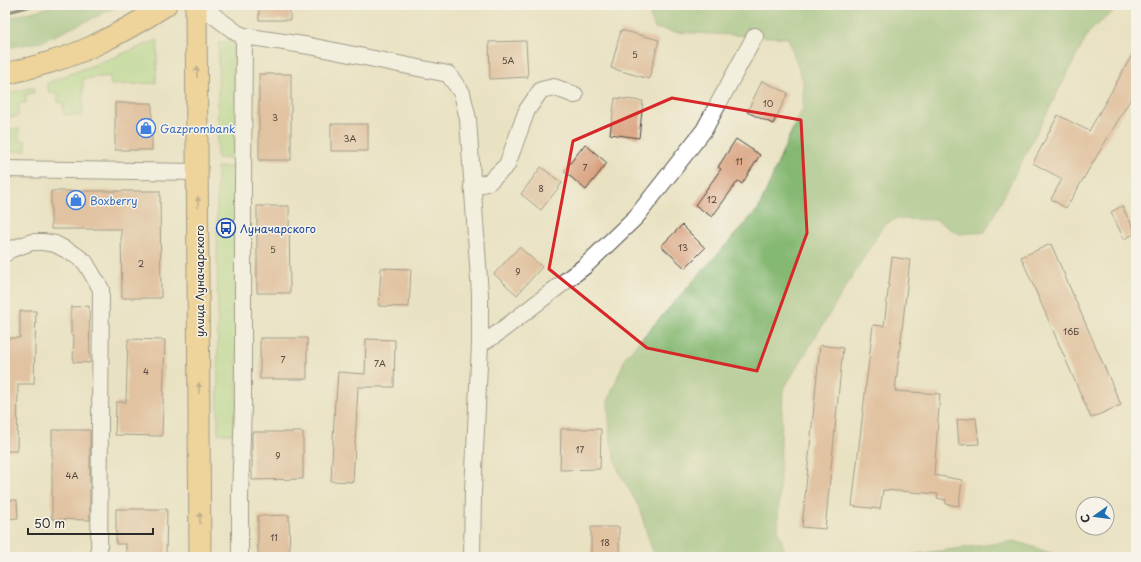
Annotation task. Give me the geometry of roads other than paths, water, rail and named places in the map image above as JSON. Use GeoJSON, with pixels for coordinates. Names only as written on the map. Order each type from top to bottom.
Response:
{"type":"FeatureCollection","features":[{"type":"Feature","properties":{"kind":"main road"},"geometry":{"type":"LineString","coordinates":[[5,74],[61,58],[92,47],[122,32],[166,5]]}},
{"type":"Feature","properties":{"kind":"main road","name":"улица Луначарского"},"geometry":{"type":"LineString","coordinates":[[196,5],[200,557]]}},
{"type":"Feature","properties":{"kind":"street"},"geometry":{"type":"LineString","coordinates":[[206,5],[209,12],[237,33],[244,36],[310,46],[448,74],[462,93],[468,119],[480,294],[480,344],[473,492],[472,557]]}},
{"type":"Feature","properties":{"kind":"street"},"geometry":{"type":"LineString","coordinates":[[240,557],[243,399],[244,36]]}},
{"type":"Feature","properties":{"kind":"street"},"geometry":{"type":"LineString","coordinates":[[480,344],[494,336],[585,266],[636,217],[704,130],[755,36]]}},
{"type":"Feature","properties":{"kind":"street"},"geometry":{"type":"LineString","coordinates":[[472,187],[489,182],[508,166],[527,110],[541,90],[554,87],[574,95]]}},
{"type":"Feature","properties":{"kind":"street"},"geometry":{"type":"LineString","coordinates":[[5,169],[198,172]]}},
{"type":"Feature","properties":{"kind":"street"},"geometry":{"type":"LineString","coordinates":[[5,254],[9,250],[32,242],[55,244],[74,254],[85,262],[102,289],[99,557]]}},
{"type":"Feature","properties":{"kind":"railway"},"geometry":{"type":"LineString","coordinates":[[5,13],[35,5]]}},
{"type":"Feature","properties":{"kind":"place","name":"Gazprombank"},"geometry":{"type":"Point","coordinates":[146,128]}},
{"type":"Feature","properties":{"kind":"place","name":"Boxberry"},"geometry":{"type":"Point","coordinates":[76,200]}},
{"type":"Feature","properties":{"kind":"place","name":"Луначарского"},"geometry":{"type":"Point","coordinates":[226,228]}}]}
